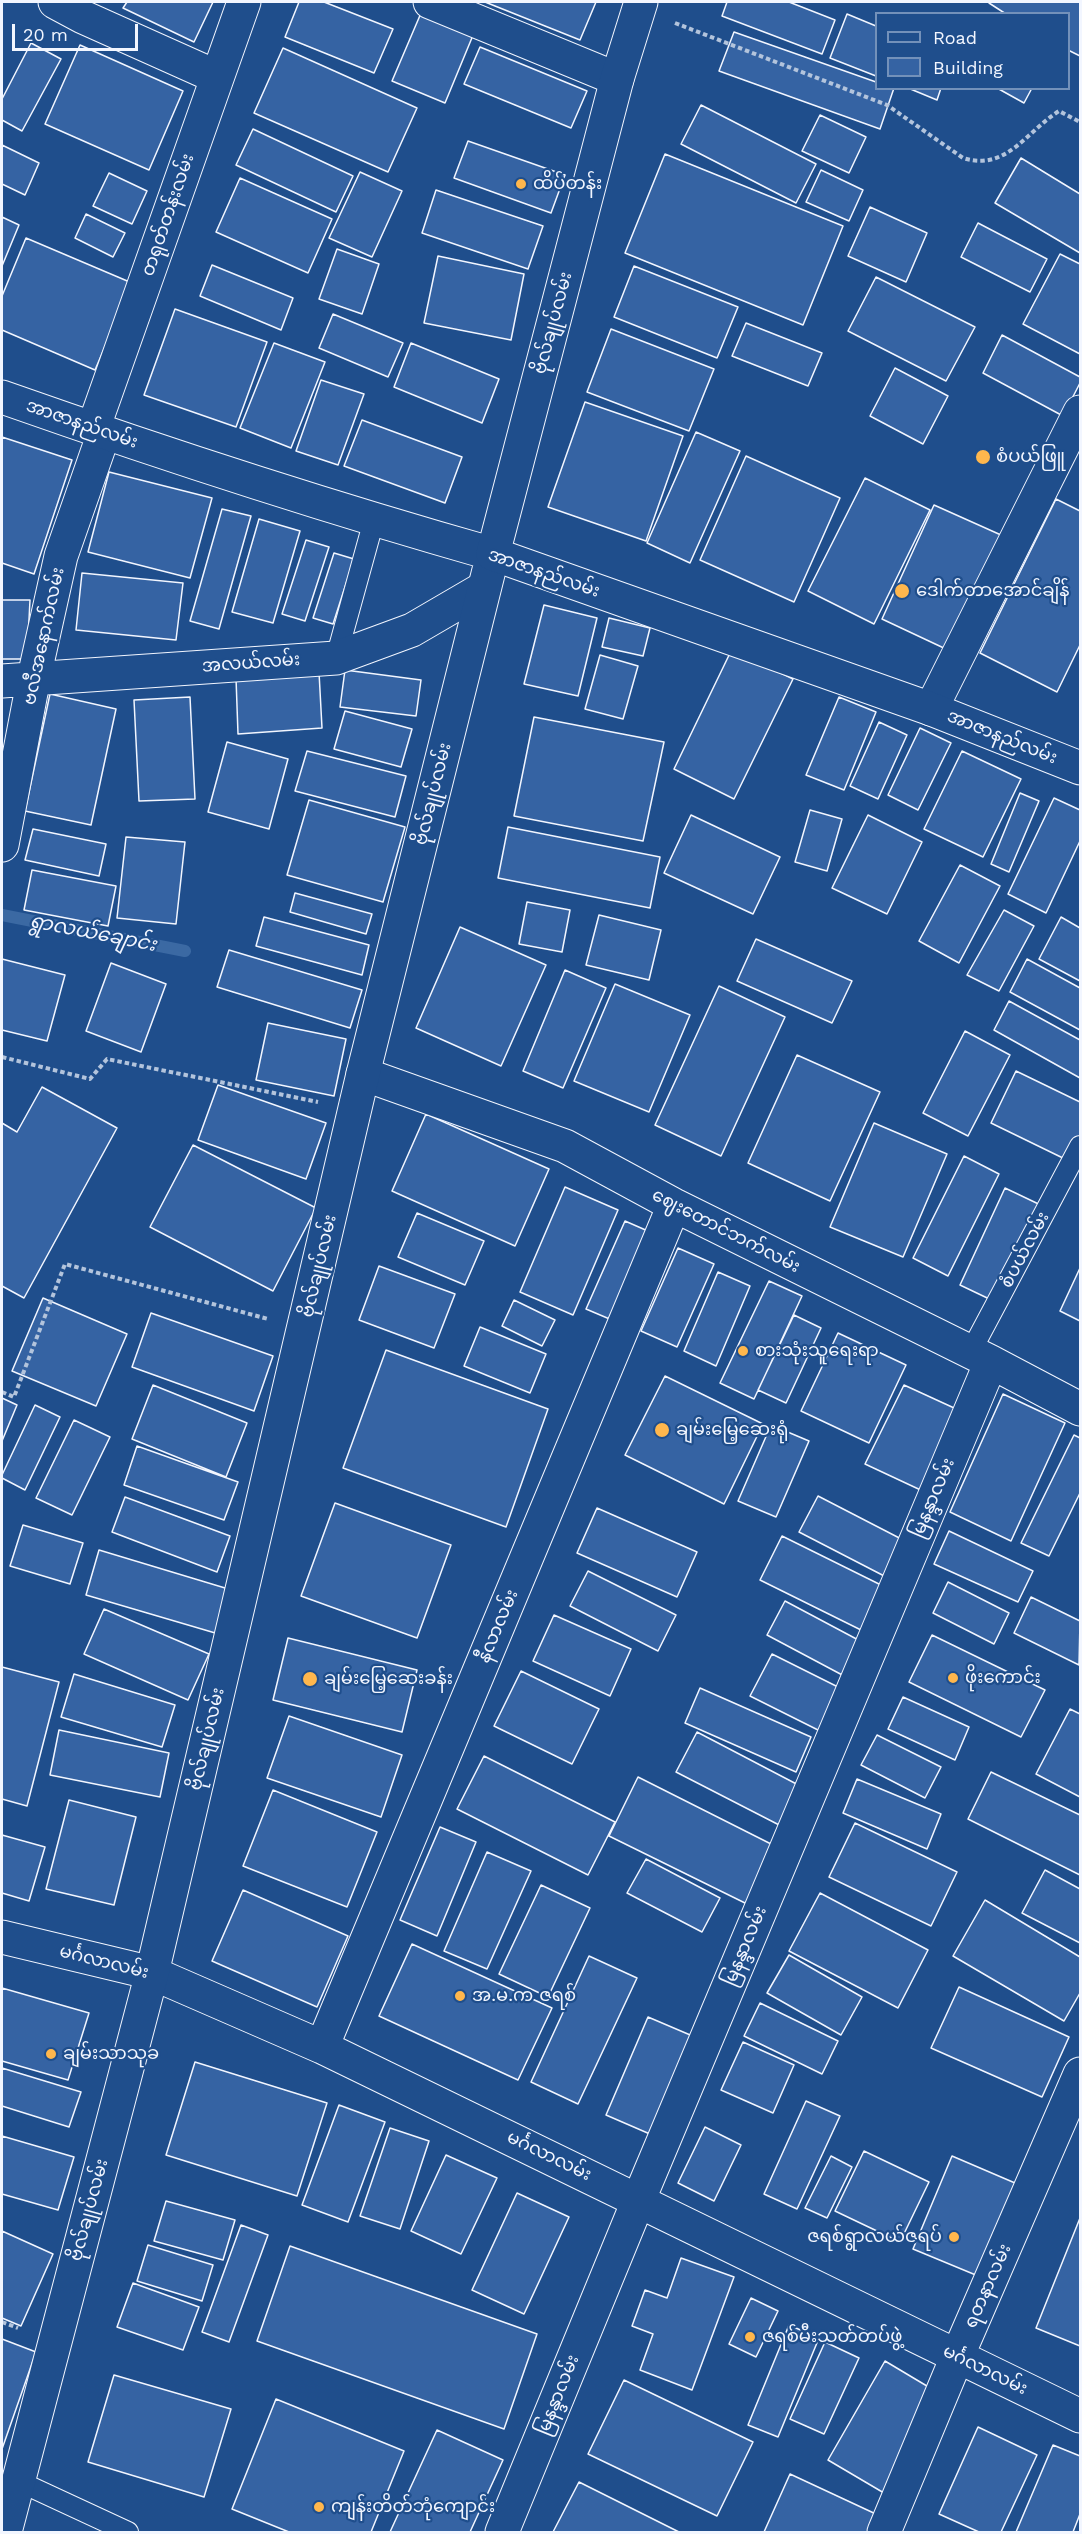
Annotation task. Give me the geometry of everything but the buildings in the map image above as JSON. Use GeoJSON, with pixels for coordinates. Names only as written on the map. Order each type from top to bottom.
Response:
{"type":"FeatureCollection","features":[{"type":"Feature","properties":{"kind":"street"},"geometry":{"type":"LineString","coordinates":[[55,2],[83,17],[217,76]]}},
{"type":"Feature","properties":{"kind":"street","name":"တရုတ်တန်းလမ်း"},"geometry":{"type":"LineString","coordinates":[[98,431],[244,2]]}},
{"type":"Feature","properties":{"kind":"street"},"geometry":{"type":"LineString","coordinates":[[430,2],[618,79]]}},
{"type":"Feature","properties":{"kind":"street","name":"ဗိုလ်ချုပ်လမ်း"},"geometry":{"type":"LineString","coordinates":[[4,2532],[152,1973],[363,1074],[484,588],[618,79],[640,5]]}},
{"type":"Feature","properties":{"kind":"street","name":"အာဇာနည်လမ်း"},"geometry":{"type":"LineString","coordinates":[[2,397],[98,431],[374,520],[493,554],[931,709],[1080,768]]}},
{"type":"Feature","properties":{"kind":"street"},"geometry":{"type":"LineString","coordinates":[[931,709],[1080,412]]}},
{"type":"Feature","properties":{"kind":"street","name":"ဗလီအနောက်လမ်း"},"geometry":{"type":"LineString","coordinates":[[2,845],[34,677],[61,556],[98,431]]}},
{"type":"Feature","properties":{"kind":"street","name":"အလယ်လမ်း"},"geometry":{"type":"LineString","coordinates":[[2,681],[336,658],[412,630],[484,588]]}},
{"type":"Feature","properties":{"kind":"street","name":"ဈေးတောင်ဘက်လမ်း"},"geometry":{"type":"LineString","coordinates":[[363,1074],[565,1146],[674,1205],[1080,1409]]}},
{"type":"Feature","properties":{"kind":"street","name":"နီလာလမ်း"},"geometry":{"type":"LineString","coordinates":[[322,2047],[674,1205]]}},
{"type":"Feature","properties":{"kind":"street","name":"မြနန္ဒာလမ်း"},"geometry":{"type":"LineString","coordinates":[[502,2532],[980,1357]]}},
{"type":"Feature","properties":{"kind":"street","name":"မင်္ဂလာလမ်း"},"geometry":{"type":"LineString","coordinates":[[2,1937],[152,1973],[322,2047],[639,2199],[1080,2416]]}},
{"type":"Feature","properties":{"kind":"street","name":"ရတနာလမ်း"},"geometry":{"type":"LineString","coordinates":[[884,2532],[1080,2074]]}},
{"type":"Feature","properties":{"kind":"lane"},"geometry":{"type":"LineString","coordinates":[[336,658],[374,520]]}},
{"type":"Feature","properties":{"kind":"lane","name":"စံပယ်လမ်း"},"geometry":{"type":"LineString","coordinates":[[980,1357],[1080,1146]]}},
{"type":"Feature","properties":{"kind":"lane"},"geometry":{"type":"LineString","coordinates":[[18,2481],[128,2532]]}},
{"type":"Feature","properties":{"kind":"path"},"geometry":{"type":"LineString","coordinates":[[640,5],[887,105],[963,158],[978,163],[1009,154],[1045,120],[1059,111],[1080,122]]}},
{"type":"Feature","properties":{"kind":"path"},"geometry":{"type":"LineString","coordinates":[[2,1057],[90,1079],[107,1059],[355,1110]]}},
{"type":"Feature","properties":{"kind":"path"},"geometry":{"type":"LineString","coordinates":[[2,1392],[15,1397],[65,1264],[304,1329]]}},
{"type":"Feature","properties":{"kind":"waterway","name":"ရွာလယ်ချောင်း"},"geometry":{"type":"LineString","coordinates":[[2,915],[185,951]]}},
{"type":"Feature","properties":{"kind":"place","name":"ထိပ်တန်း"},"geometry":{"type":"Point","coordinates":[521,184]}},
{"type":"Feature","properties":{"kind":"place","name":"စံပယ်ဖြူ"},"geometry":{"type":"Point","coordinates":[983,457]}},
{"type":"Feature","properties":{"kind":"place","name":"ဒေါက်တာအောင်ချိန်"},"geometry":{"type":"Point","coordinates":[902,591]}},
{"type":"Feature","properties":{"kind":"place","name":"စားသုံးသူရေးရာ"},"geometry":{"type":"Point","coordinates":[743,1351]}},
{"type":"Feature","properties":{"kind":"place","name":"ချမ်းမြေ့ဆေးရုံ"},"geometry":{"type":"Point","coordinates":[662,1430]}},
{"type":"Feature","properties":{"kind":"place","name":"ဖိုးကောင်း"},"geometry":{"type":"Point","coordinates":[953,1678]}},
{"type":"Feature","properties":{"kind":"place","name":"ချမ်းမြေ့ဆေးခန်း"},"geometry":{"type":"Point","coordinates":[310,1679]}},
{"type":"Feature","properties":{"kind":"place","name":"အ.မ.က ဇရစ်"},"geometry":{"type":"Point","coordinates":[460,1996]}},
{"type":"Feature","properties":{"kind":"place","name":"ချမ်းသာသုခ"},"geometry":{"type":"Point","coordinates":[51,2054]}},
{"type":"Feature","properties":{"kind":"place","name":"ဇရစ်ရွာလယ်ဇရပ်"},"geometry":{"type":"Point","coordinates":[954,2237]}},
{"type":"Feature","properties":{"kind":"place","name":"ဇရစ်မီးသတ်တပ်ဖွဲ့"},"geometry":{"type":"Point","coordinates":[750,2337]}},
{"type":"Feature","properties":{"kind":"place","name":"ကျန်းတိတ်ဘုံကျောင်း"},"geometry":{"type":"Point","coordinates":[319,2507]}}]}
